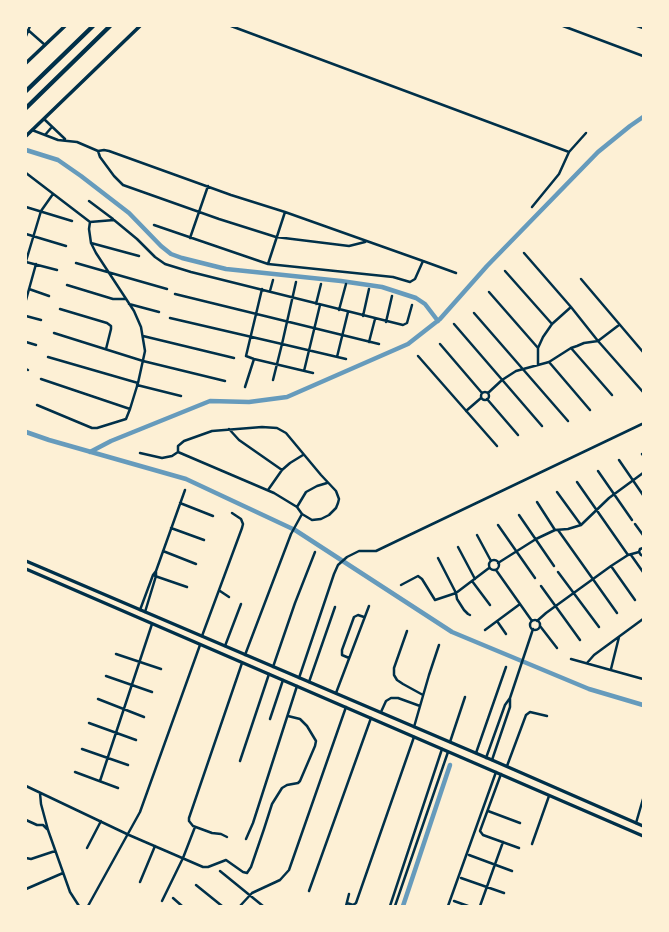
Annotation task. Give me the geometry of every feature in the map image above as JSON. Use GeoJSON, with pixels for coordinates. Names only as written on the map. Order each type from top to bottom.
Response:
{"type":"FeatureCollection","features":[{"type":"Feature","properties":{"kind":"highway"},"geometry":{"type":"LineString","coordinates":[[26,91],[93,26]]}},
{"type":"Feature","properties":{"kind":"highway"},"geometry":{"type":"LineString","coordinates":[[26,108],[110,26]]}},
{"type":"Feature","properties":{"kind":"main road"},"geometry":{"type":"LineString","coordinates":[[26,63],[65,26]]}},
{"type":"Feature","properties":{"kind":"main road"},"geometry":{"type":"LineString","coordinates":[[26,136],[140,26]]}},
{"type":"Feature","properties":{"kind":"main road"},"geometry":{"type":"LineString","coordinates":[[26,561],[643,826]]}},
{"type":"Feature","properties":{"kind":"main road"},"geometry":{"type":"LineString","coordinates":[[33,564],[28,570],[643,836]]}},
{"type":"Feature","properties":{"kind":"street"},"geometry":{"type":"LineString","coordinates":[[26,36],[30,26]]}},
{"type":"Feature","properties":{"kind":"street"},"geometry":{"type":"LineString","coordinates":[[231,26],[569,152]]}},
{"type":"Feature","properties":{"kind":"street"},"geometry":{"type":"LineString","coordinates":[[563,26],[643,56]]}},
{"type":"Feature","properties":{"kind":"street"},"geometry":{"type":"LineString","coordinates":[[637,26],[643,28]]}},
{"type":"Feature","properties":{"kind":"street"},"geometry":{"type":"LineString","coordinates":[[28,30],[45,45]]}},
{"type":"Feature","properties":{"kind":"street"},"geometry":{"type":"LineString","coordinates":[[44,119],[51,128],[61,134],[65,140]]}},
{"type":"Feature","properties":{"kind":"street"},"geometry":{"type":"LineString","coordinates":[[45,135],[51,128]]}},
{"type":"Feature","properties":{"kind":"street"},"geometry":{"type":"LineString","coordinates":[[32,130],[58,140],[77,142],[98,151],[109,151],[456,273]]}},
{"type":"Feature","properties":{"kind":"street"},"geometry":{"type":"LineString","coordinates":[[532,207],[559,174],[569,152],[586,133]]}},
{"type":"Feature","properties":{"kind":"street"},"geometry":{"type":"LineString","coordinates":[[98,151],[100,157],[114,176],[123,185],[276,237],[349,246],[365,242]]}},
{"type":"Feature","properties":{"kind":"street"},"geometry":{"type":"LineString","coordinates":[[26,173],[90,222],[114,220]]}},
{"type":"Feature","properties":{"kind":"street"},"geometry":{"type":"LineString","coordinates":[[190,238],[208,186]]}},
{"type":"Feature","properties":{"kind":"street"},"geometry":{"type":"LineString","coordinates":[[54,194],[41,211],[26,261],[57,270]]}},
{"type":"Feature","properties":{"kind":"street"},"geometry":{"type":"LineString","coordinates":[[89,201],[133,236],[149,253],[165,264],[190,272],[270,291],[386,322],[405,325],[412,305]]}},
{"type":"Feature","properties":{"kind":"street"},"geometry":{"type":"LineString","coordinates":[[26,208],[72,221]]}},
{"type":"Feature","properties":{"kind":"street"},"geometry":{"type":"LineString","coordinates":[[268,264],[285,212]]}},
{"type":"Feature","properties":{"kind":"street"},"geometry":{"type":"LineString","coordinates":[[38,405],[92,428],[97,428],[125,419],[130,409],[138,384],[144,350],[141,327],[129,304],[91,243],[89,228],[90,222]]}},
{"type":"Feature","properties":{"kind":"street"},"geometry":{"type":"LineString","coordinates":[[154,225],[268,264],[393,278],[410,282],[415,279],[423,261]]}},
{"type":"Feature","properties":{"kind":"street"},"geometry":{"type":"LineString","coordinates":[[26,234],[66,246]]}},
{"type":"Feature","properties":{"kind":"street"},"geometry":{"type":"LineString","coordinates":[[91,243],[139,256]]}},
{"type":"Feature","properties":{"kind":"street"},"geometry":{"type":"LineString","coordinates":[[524,253],[643,392]]}},
{"type":"Feature","properties":{"kind":"street"},"geometry":{"type":"LineString","coordinates":[[76,263],[167,289]]}},
{"type":"Feature","properties":{"kind":"street"},"geometry":{"type":"LineString","coordinates":[[26,300],[36,264]]}},
{"type":"Feature","properties":{"kind":"street"},"geometry":{"type":"LineString","coordinates":[[505,271],[552,324]]}},
{"type":"Feature","properties":{"kind":"street"},"geometry":{"type":"LineString","coordinates":[[270,291],[273,280]]}},
{"type":"Feature","properties":{"kind":"street"},"geometry":{"type":"LineString","coordinates":[[581,280],[643,352]]}},
{"type":"Feature","properties":{"kind":"street"},"geometry":{"type":"LineString","coordinates":[[273,380],[296,282]]}},
{"type":"Feature","properties":{"kind":"street"},"geometry":{"type":"LineString","coordinates":[[316,304],[321,284]]}},
{"type":"Feature","properties":{"kind":"street"},"geometry":{"type":"LineString","coordinates":[[339,310],[346,284]]}},
{"type":"Feature","properties":{"kind":"street"},"geometry":{"type":"LineString","coordinates":[[67,285],[113,299],[125,299]]}},
{"type":"Feature","properties":{"kind":"street"},"geometry":{"type":"LineString","coordinates":[[29,289],[49,296]]}},
{"type":"Feature","properties":{"kind":"street"},"geometry":{"type":"LineString","coordinates":[[262,289],[246,356],[313,373]]}},
{"type":"Feature","properties":{"kind":"street"},"geometry":{"type":"LineString","coordinates":[[363,316],[369,289]]}},
{"type":"Feature","properties":{"kind":"street"},"geometry":{"type":"LineString","coordinates":[[489,292],[538,348]]}},
{"type":"Feature","properties":{"kind":"street"},"geometry":{"type":"LineString","coordinates":[[175,294],[378,344]]}},
{"type":"Feature","properties":{"kind":"street"},"geometry":{"type":"LineString","coordinates":[[386,322],[392,296]]}},
{"type":"Feature","properties":{"kind":"street"},"geometry":{"type":"LineString","coordinates":[[129,304],[159,312]]}},
{"type":"Feature","properties":{"kind":"street"},"geometry":{"type":"LineString","coordinates":[[304,371],[320,305]]}},
{"type":"Feature","properties":{"kind":"street"},"geometry":{"type":"LineString","coordinates":[[538,365],[538,348],[543,337],[552,324],[571,307]]}},
{"type":"Feature","properties":{"kind":"street"},"geometry":{"type":"LineString","coordinates":[[60,309],[107,323],[111,326],[106,349]]}},
{"type":"Feature","properties":{"kind":"street"},"geometry":{"type":"LineString","coordinates":[[337,357],[348,312]]}},
{"type":"Feature","properties":{"kind":"street"},"geometry":{"type":"LineString","coordinates":[[474,313],[568,421]]}},
{"type":"Feature","properties":{"kind":"street"},"geometry":{"type":"LineString","coordinates":[[26,316],[41,320]]}},
{"type":"Feature","properties":{"kind":"street"},"geometry":{"type":"LineString","coordinates":[[170,318],[346,359]]}},
{"type":"Feature","properties":{"kind":"street"},"geometry":{"type":"LineString","coordinates":[[369,342],[375,319]]}},
{"type":"Feature","properties":{"kind":"street"},"geometry":{"type":"LineString","coordinates":[[454,324],[542,426]]}},
{"type":"Feature","properties":{"kind":"street"},"geometry":{"type":"LineString","coordinates":[[487,398],[488,393],[502,380],[523,369],[549,362],[571,348],[584,343],[598,341],[619,325]]}},
{"type":"Feature","properties":{"kind":"street"},"geometry":{"type":"LineString","coordinates":[[54,333],[143,361],[225,381]]}},
{"type":"Feature","properties":{"kind":"street"},"geometry":{"type":"LineString","coordinates":[[143,336],[234,358]]}},
{"type":"Feature","properties":{"kind":"street"},"geometry":{"type":"LineString","coordinates":[[26,342],[36,345]]}},
{"type":"Feature","properties":{"kind":"street"},"geometry":{"type":"LineString","coordinates":[[440,344],[482,393]]}},
{"type":"Feature","properties":{"kind":"street"},"geometry":{"type":"LineString","coordinates":[[571,348],[612,396]]}},
{"type":"Feature","properties":{"kind":"street"},"geometry":{"type":"LineString","coordinates":[[48,356],[181,396]]}},
{"type":"Feature","properties":{"kind":"street"},"geometry":{"type":"LineString","coordinates":[[418,356],[498,446]]}},
{"type":"Feature","properties":{"kind":"street"},"geometry":{"type":"LineString","coordinates":[[245,387],[254,359]]}},
{"type":"Feature","properties":{"kind":"street"},"geometry":{"type":"LineString","coordinates":[[549,362],[590,410]]}},
{"type":"Feature","properties":{"kind":"street"},"geometry":{"type":"LineString","coordinates":[[41,379],[130,409]]}},
{"type":"Feature","properties":{"kind":"street"},"geometry":{"type":"LineString","coordinates":[[482,393],[488,393]]}},
{"type":"Feature","properties":{"kind":"street"},"geometry":{"type":"LineString","coordinates":[[466,411],[481,398],[482,393]]}},
{"type":"Feature","properties":{"kind":"street"},"geometry":{"type":"LineString","coordinates":[[481,398],[487,398]]}},
{"type":"Feature","properties":{"kind":"street"},"geometry":{"type":"LineString","coordinates":[[487,398],[518,435]]}},
{"type":"Feature","properties":{"kind":"street"},"geometry":{"type":"LineString","coordinates":[[299,678],[334,574],[338,565],[346,557],[359,551],[376,550],[401,540],[642,424]]}},
{"type":"Feature","properties":{"kind":"street"},"geometry":{"type":"LineString","coordinates":[[262,427],[278,428],[286,433],[303,455],[336,491],[339,499],[333,512],[325,518],[312,520],[302,514],[297,507],[268,490],[178,452],[178,446],[184,441],[212,430],[262,427]]}},
{"type":"Feature","properties":{"kind":"street"},"geometry":{"type":"LineString","coordinates":[[229,429],[239,440],[282,470]]}},
{"type":"Feature","properties":{"kind":"street"},"geometry":{"type":"LineString","coordinates":[[140,453],[162,458],[172,456],[178,452]]}},
{"type":"Feature","properties":{"kind":"street"},"geometry":{"type":"LineString","coordinates":[[268,490],[282,470],[303,455]]}},
{"type":"Feature","properties":{"kind":"street"},"geometry":{"type":"LineString","coordinates":[[619,460],[643,495]]}},
{"type":"Feature","properties":{"kind":"street"},"geometry":{"type":"LineString","coordinates":[[598,471],[632,520]]}},
{"type":"Feature","properties":{"kind":"street"},"geometry":{"type":"LineString","coordinates":[[496,570],[499,566],[498,563],[536,539],[557,530],[568,529],[581,525],[615,494],[643,474]]}},
{"type":"Feature","properties":{"kind":"street"},"geometry":{"type":"LineString","coordinates":[[577,482],[643,572]]}},
{"type":"Feature","properties":{"kind":"street"},"geometry":{"type":"LineString","coordinates":[[297,507],[306,492],[317,486],[328,483]]}},
{"type":"Feature","properties":{"kind":"street"},"geometry":{"type":"LineString","coordinates":[[140,610],[156,571],[185,490]]}},
{"type":"Feature","properties":{"kind":"street"},"geometry":{"type":"LineString","coordinates":[[557,492],[581,525]]}},
{"type":"Feature","properties":{"kind":"street"},"geometry":{"type":"LineString","coordinates":[[537,502],[617,613]]}},
{"type":"Feature","properties":{"kind":"street"},"geometry":{"type":"LineString","coordinates":[[180,503],[213,516]]}},
{"type":"Feature","properties":{"kind":"street"},"geometry":{"type":"LineString","coordinates":[[202,636],[220,591],[243,524],[238,517],[232,513]]}},
{"type":"Feature","properties":{"kind":"street"},"geometry":{"type":"LineString","coordinates":[[245,655],[291,534],[302,514]]}},
{"type":"Feature","properties":{"kind":"street"},"geometry":{"type":"LineString","coordinates":[[519,515],[554,566]]}},
{"type":"Feature","properties":{"kind":"street"},"geometry":{"type":"LineString","coordinates":[[635,524],[643,535]]}},
{"type":"Feature","properties":{"kind":"street"},"geometry":{"type":"LineString","coordinates":[[498,525],[536,578]]}},
{"type":"Feature","properties":{"kind":"street"},"geometry":{"type":"LineString","coordinates":[[171,528],[204,540]]}},
{"type":"Feature","properties":{"kind":"street"},"geometry":{"type":"LineString","coordinates":[[401,585],[418,576],[422,579],[436,600],[456,593],[489,568],[491,561],[477,535]]}},
{"type":"Feature","properties":{"kind":"street"},"geometry":{"type":"LineString","coordinates":[[458,547],[473,580],[490,605]]}},
{"type":"Feature","properties":{"kind":"street"},"geometry":{"type":"LineString","coordinates":[[532,621],[538,621],[555,606],[611,566],[630,555],[639,552],[640,549],[643,548]]}},
{"type":"Feature","properties":{"kind":"street"},"geometry":{"type":"LineString","coordinates":[[163,551],[196,564]]}},
{"type":"Feature","properties":{"kind":"street"},"geometry":{"type":"LineString","coordinates":[[273,667],[290,616],[315,552]]}},
{"type":"Feature","properties":{"kind":"street"},"geometry":{"type":"LineString","coordinates":[[639,552],[643,556]]}},
{"type":"Feature","properties":{"kind":"street"},"geometry":{"type":"LineString","coordinates":[[438,558],[456,593],[457,599],[464,610],[470,615]]}},
{"type":"Feature","properties":{"kind":"street"},"geometry":{"type":"LineString","coordinates":[[491,561],[495,560],[498,563]]}},
{"type":"Feature","properties":{"kind":"street"},"geometry":{"type":"LineString","coordinates":[[611,566],[635,600]]}},
{"type":"Feature","properties":{"kind":"street"},"geometry":{"type":"LineString","coordinates":[[486,758],[505,705],[510,698],[533,629],[530,624],[532,621],[496,570],[489,568]]}},
{"type":"Feature","properties":{"kind":"street"},"geometry":{"type":"LineString","coordinates":[[558,572],[599,627]]}},
{"type":"Feature","properties":{"kind":"street"},"geometry":{"type":"LineString","coordinates":[[154,576],[187,587]]}},
{"type":"Feature","properties":{"kind":"street"},"geometry":{"type":"LineString","coordinates":[[145,612],[154,576]]}},
{"type":"Feature","properties":{"kind":"street"},"geometry":{"type":"LineString","coordinates":[[541,586],[580,640]]}},
{"type":"Feature","properties":{"kind":"street"},"geometry":{"type":"LineString","coordinates":[[220,591],[229,597]]}},
{"type":"Feature","properties":{"kind":"street"},"geometry":{"type":"LineString","coordinates":[[225,646],[241,604]]}},
{"type":"Feature","properties":{"kind":"street"},"geometry":{"type":"LineString","coordinates":[[485,630],[520,604]]}},
{"type":"Feature","properties":{"kind":"street"},"geometry":{"type":"LineString","coordinates":[[336,693],[369,606]]}},
{"type":"Feature","properties":{"kind":"street"},"geometry":{"type":"LineString","coordinates":[[309,682],[335,607]]}},
{"type":"Feature","properties":{"kind":"street"},"geometry":{"type":"LineString","coordinates":[[349,658],[342,655],[342,650],[354,617],[358,615],[364,617]]}},
{"type":"Feature","properties":{"kind":"street"},"geometry":{"type":"LineString","coordinates":[[587,663],[594,655],[643,620]]}},
{"type":"Feature","properties":{"kind":"street"},"geometry":{"type":"LineString","coordinates":[[497,621],[506,634]]}},
{"type":"Feature","properties":{"kind":"street"},"geometry":{"type":"LineString","coordinates":[[538,621],[540,626],[557,648]]}},
{"type":"Feature","properties":{"kind":"street"},"geometry":{"type":"LineString","coordinates":[[100,781],[152,624]]}},
{"type":"Feature","properties":{"kind":"street"},"geometry":{"type":"LineString","coordinates":[[533,629],[538,629],[540,626]]}},
{"type":"Feature","properties":{"kind":"street"},"geometry":{"type":"LineString","coordinates":[[407,632],[394,668],[394,675],[397,680],[423,695]]}},
{"type":"Feature","properties":{"kind":"street"},"geometry":{"type":"LineString","coordinates":[[611,669],[619,637]]}},
{"type":"Feature","properties":{"kind":"street"},"geometry":{"type":"LineString","coordinates":[[88,906],[129,835],[140,812],[200,645]]}},
{"type":"Feature","properties":{"kind":"street"},"geometry":{"type":"LineString","coordinates":[[414,727],[439,645]]}},
{"type":"Feature","properties":{"kind":"street"},"geometry":{"type":"LineString","coordinates":[[116,654],[160,669]]}},
{"type":"Feature","properties":{"kind":"street"},"geometry":{"type":"LineString","coordinates":[[571,659],[643,678]]}},
{"type":"Feature","properties":{"kind":"street"},"geometry":{"type":"LineString","coordinates":[[227,837],[195,827],[190,824],[189,818],[242,663]]}},
{"type":"Feature","properties":{"kind":"street"},"geometry":{"type":"LineString","coordinates":[[476,754],[506,667]]}},
{"type":"Feature","properties":{"kind":"street"},"geometry":{"type":"LineString","coordinates":[[240,761],[269,674]]}},
{"type":"Feature","properties":{"kind":"street"},"geometry":{"type":"LineString","coordinates":[[106,676],[152,692]]}},
{"type":"Feature","properties":{"kind":"street"},"geometry":{"type":"LineString","coordinates":[[270,719],[283,680]]}},
{"type":"Feature","properties":{"kind":"street"},"geometry":{"type":"LineString","coordinates":[[246,839],[253,823],[297,686]]}},
{"type":"Feature","properties":{"kind":"street"},"geometry":{"type":"LineString","coordinates":[[450,743],[466,697]]}},
{"type":"Feature","properties":{"kind":"street"},"geometry":{"type":"LineString","coordinates":[[381,713],[386,701],[391,698],[398,698],[420,706]]}},
{"type":"Feature","properties":{"kind":"street"},"geometry":{"type":"LineString","coordinates":[[492,760],[510,707],[510,698]]}},
{"type":"Feature","properties":{"kind":"street"},"geometry":{"type":"LineString","coordinates":[[98,699],[144,717]]}},
{"type":"Feature","properties":{"kind":"street"},"geometry":{"type":"LineString","coordinates":[[240,906],[258,889],[280,880],[290,870],[346,707]]}},
{"type":"Feature","properties":{"kind":"street"},"geometry":{"type":"LineString","coordinates":[[506,767],[526,715],[530,712],[547,716]]}},
{"type":"Feature","properties":{"kind":"street"},"geometry":{"type":"LineString","coordinates":[[26,786],[129,835],[205,868],[226,860],[243,872],[247,873],[250,870],[272,804],[282,788],[300,781],[315,746],[315,739],[304,722],[295,717],[288,716]]}},
{"type":"Feature","properties":{"kind":"street"},"geometry":{"type":"LineString","coordinates":[[309,891],[371,718]]}},
{"type":"Feature","properties":{"kind":"street"},"geometry":{"type":"LineString","coordinates":[[89,723],[136,740]]}},
{"type":"Feature","properties":{"kind":"street"},"geometry":{"type":"LineString","coordinates":[[350,894],[346,904],[353,905],[356,903],[414,736]]}},
{"type":"Feature","properties":{"kind":"street"},"geometry":{"type":"LineString","coordinates":[[82,748],[128,765]]}},
{"type":"Feature","properties":{"kind":"street"},"geometry":{"type":"LineString","coordinates":[[390,906],[442,749]]}},
{"type":"Feature","properties":{"kind":"street"},"geometry":{"type":"LineString","coordinates":[[395,906],[448,752]]}},
{"type":"Feature","properties":{"kind":"street"},"geometry":{"type":"LineString","coordinates":[[75,772],[118,788]]}},
{"type":"Feature","properties":{"kind":"street"},"geometry":{"type":"LineString","coordinates":[[448,906],[496,772]]}},
{"type":"Feature","properties":{"kind":"street"},"geometry":{"type":"LineString","coordinates":[[501,774],[480,832],[483,835],[519,848]]}},
{"type":"Feature","properties":{"kind":"street"},"geometry":{"type":"LineString","coordinates":[[40,793],[41,804],[55,851],[70,892],[79,906]]}},
{"type":"Feature","properties":{"kind":"street"},"geometry":{"type":"LineString","coordinates":[[532,844],[550,795]]}},
{"type":"Feature","properties":{"kind":"street"},"geometry":{"type":"LineString","coordinates":[[636,823],[643,799]]}},
{"type":"Feature","properties":{"kind":"street"},"geometry":{"type":"LineString","coordinates":[[488,811],[520,823]]}},
{"type":"Feature","properties":{"kind":"street"},"geometry":{"type":"LineString","coordinates":[[26,820],[37,825],[43,825],[48,830]]}},
{"type":"Feature","properties":{"kind":"street"},"geometry":{"type":"LineString","coordinates":[[87,848],[101,821]]}},
{"type":"Feature","properties":{"kind":"street"},"geometry":{"type":"LineString","coordinates":[[162,901],[183,858],[195,827]]}},
{"type":"Feature","properties":{"kind":"street"},"geometry":{"type":"LineString","coordinates":[[480,906],[502,842]]}},
{"type":"Feature","properties":{"kind":"street"},"geometry":{"type":"LineString","coordinates":[[140,882],[155,846]]}},
{"type":"Feature","properties":{"kind":"street"},"geometry":{"type":"LineString","coordinates":[[26,858],[31,859],[55,851]]}},
{"type":"Feature","properties":{"kind":"street"},"geometry":{"type":"LineString","coordinates":[[469,855],[512,871]]}},
{"type":"Feature","properties":{"kind":"street"},"geometry":{"type":"LineString","coordinates":[[220,870],[263,906]]}},
{"type":"Feature","properties":{"kind":"street"},"geometry":{"type":"LineString","coordinates":[[26,889],[63,873]]}},
{"type":"Feature","properties":{"kind":"street"},"geometry":{"type":"LineString","coordinates":[[461,878],[504,893]]}},
{"type":"Feature","properties":{"kind":"street"},"geometry":{"type":"LineString","coordinates":[[196,885],[222,906]]}},
{"type":"Feature","properties":{"kind":"street"},"geometry":{"type":"LineString","coordinates":[[173,898],[182,906]]}},
{"type":"Feature","properties":{"kind":"street"},"geometry":{"type":"LineString","coordinates":[[454,901],[468,906]]}},
{"type":"Feature","properties":{"kind":"waterway"},"geometry":{"type":"LineString","coordinates":[[90,452],[111,441],[210,401],[249,402],[287,397],[408,344],[440,319],[487,266],[598,152],[643,117]]}},
{"type":"Feature","properties":{"kind":"waterway"},"geometry":{"type":"LineString","coordinates":[[26,150],[58,160],[81,176],[129,213],[161,246],[171,254],[226,269],[341,281],[382,287],[416,298],[425,304],[438,321]]}},
{"type":"Feature","properties":{"kind":"waterway"},"geometry":{"type":"LineString","coordinates":[[26,432],[186,479],[295,530],[452,632],[589,689],[643,705]]}},
{"type":"Feature","properties":{"kind":"waterway"},"geometry":{"type":"LineString","coordinates":[[403,906],[450,765]]}}]}
